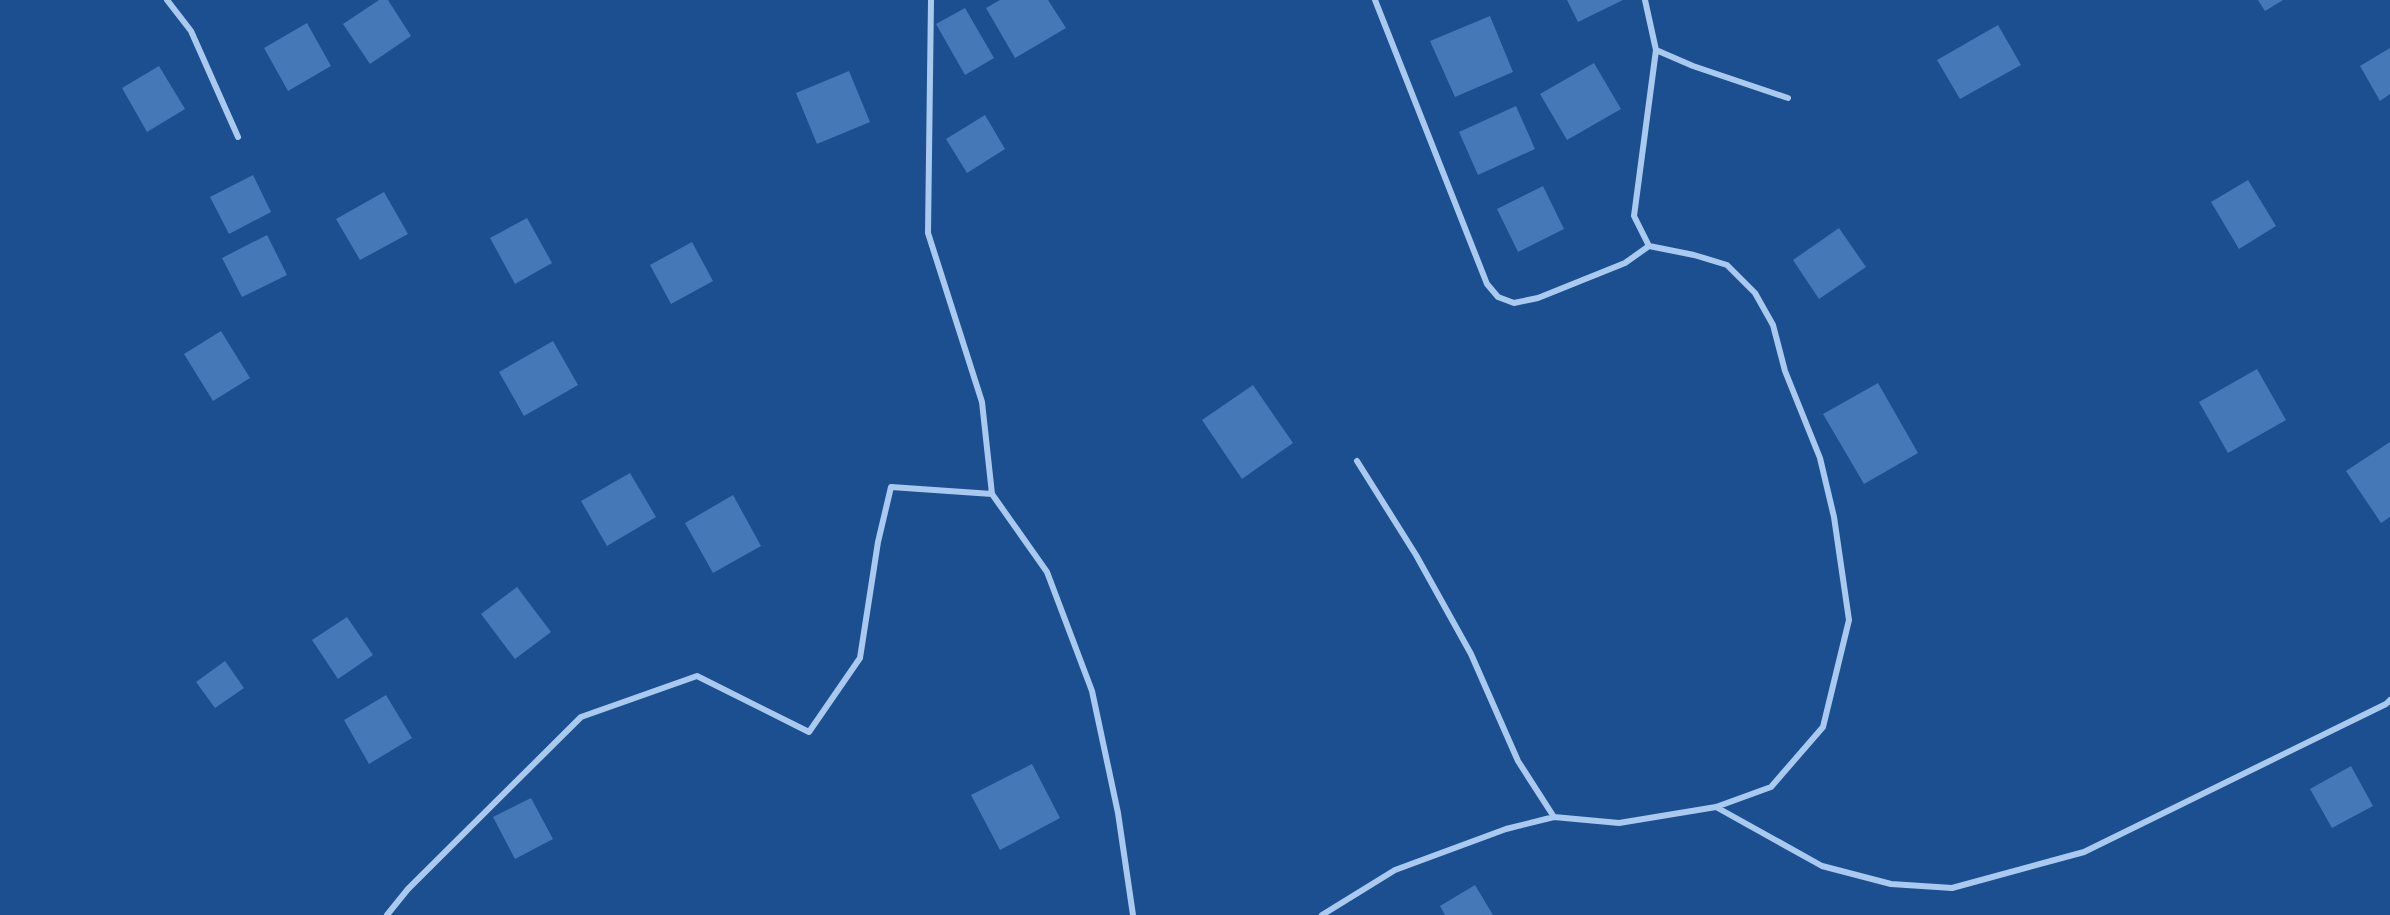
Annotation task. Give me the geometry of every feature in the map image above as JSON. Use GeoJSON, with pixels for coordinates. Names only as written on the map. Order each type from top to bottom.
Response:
{"type":"FeatureCollection","features":[{"type":"Feature","properties":{"kind":"street"},"geometry":{"type":"LineString","coordinates":[[167,0],[191,31],[238,137]]}},
{"type":"Feature","properties":{"kind":"street"},"geometry":{"type":"LineString","coordinates":[[931,0],[928,233],[982,402],[992,494],[1047,572],[1092,691],[1118,813],[1133,915]]}},
{"type":"Feature","properties":{"kind":"street"},"geometry":{"type":"LineString","coordinates":[[1322,915],[1395,870],[1506,829],[1554,818],[1619,824],[1716,807],[1770,787],[1823,727],[1849,620],[1834,517],[1820,458],[1785,371],[1773,325],[1755,293],[1727,265],[1694,255],[1649,246],[1625,263],[1538,298],[1514,303],[1498,297],[1487,284],[1375,0]]}},
{"type":"Feature","properties":{"kind":"street"},"geometry":{"type":"LineString","coordinates":[[1645,0],[1656,50],[1634,216],[1649,246]]}},
{"type":"Feature","properties":{"kind":"street"},"geometry":{"type":"LineString","coordinates":[[1656,50],[1693,66],[1788,98]]}},
{"type":"Feature","properties":{"kind":"street"},"geometry":{"type":"LineString","coordinates":[[1357,461],[1416,555],[1471,654],[1518,761],[1554,818]]}},
{"type":"Feature","properties":{"kind":"street"},"geometry":{"type":"LineString","coordinates":[[387,915],[408,889],[581,717],[697,676],[809,732],[860,658],[878,542],[891,487],[992,494]]}},
{"type":"Feature","properties":{"kind":"street"},"geometry":{"type":"LineString","coordinates":[[1716,807],[1822,866],[1891,884],[1952,888],[2084,852],[2386,704],[2390,700]]}},
{"type":"Feature","properties":{"kind":"building"},"geometry":{"type":"Polygon","coordinates":[[[379,0],[388,0],[411,36],[370,64],[343,24],[379,0]]]}},
{"type":"Feature","properties":{"kind":"building"},"geometry":{"type":"Polygon","coordinates":[[[1000,0],[1048,0],[1066,28],[1015,58],[986,8],[1000,0]]]}},
{"type":"Feature","properties":{"kind":"building"},"geometry":{"type":"Polygon","coordinates":[[[1567,0],[1623,0],[1578,22],[1567,0]]]}},
{"type":"Feature","properties":{"kind":"building"},"geometry":{"type":"Polygon","coordinates":[[[2258,0],[2283,0],[2265,11],[2258,0]]]}},
{"type":"Feature","properties":{"kind":"building"},"geometry":{"type":"Polygon","coordinates":[[[965,8],[994,58],[965,75],[936,24],[965,8]]]}},
{"type":"Feature","properties":{"kind":"building"},"geometry":{"type":"Polygon","coordinates":[[[1490,16],[1513,72],[1455,97],[1430,41],[1490,16]]]}},
{"type":"Feature","properties":{"kind":"building"},"geometry":{"type":"Polygon","coordinates":[[[307,23],[331,66],[288,91],[264,48],[307,23]]]}},
{"type":"Feature","properties":{"kind":"building"},"geometry":{"type":"Polygon","coordinates":[[[1998,25],[2021,65],[1960,99],[1937,60],[1998,25]]]}},
{"type":"Feature","properties":{"kind":"building"},"geometry":{"type":"Polygon","coordinates":[[[2390,48],[2390,94],[2380,101],[2360,66],[2390,48]]]}},
{"type":"Feature","properties":{"kind":"building"},"geometry":{"type":"Polygon","coordinates":[[[1594,63],[1621,109],[1567,140],[1540,94],[1594,63]]]}},
{"type":"Feature","properties":{"kind":"building"},"geometry":{"type":"Polygon","coordinates":[[[159,66],[185,109],[147,132],[122,88],[159,66]]]}},
{"type":"Feature","properties":{"kind":"building"},"geometry":{"type":"Polygon","coordinates":[[[849,71],[870,122],[817,144],[796,93],[849,71]]]}},
{"type":"Feature","properties":{"kind":"building"},"geometry":{"type":"Polygon","coordinates":[[[1516,106],[1535,149],[1478,175],[1459,132],[1516,106]]]}},
{"type":"Feature","properties":{"kind":"building"},"geometry":{"type":"Polygon","coordinates":[[[985,115],[1005,149],[967,173],[946,139],[985,115]]]}},
{"type":"Feature","properties":{"kind":"building"},"geometry":{"type":"Polygon","coordinates":[[[253,175],[271,212],[229,234],[210,197],[253,175]]]}},
{"type":"Feature","properties":{"kind":"building"},"geometry":{"type":"Polygon","coordinates":[[[2248,180],[2276,226],[2239,249],[2211,202],[2248,180]]]}},
{"type":"Feature","properties":{"kind":"building"},"geometry":{"type":"Polygon","coordinates":[[[1543,186],[1564,229],[1518,252],[1497,209],[1543,186]]]}},
{"type":"Feature","properties":{"kind":"building"},"geometry":{"type":"Polygon","coordinates":[[[384,192],[408,234],[360,260],[336,219],[384,192]]]}},
{"type":"Feature","properties":{"kind":"building"},"geometry":{"type":"Polygon","coordinates":[[[527,218],[552,263],[515,284],[490,238],[527,218]]]}},
{"type":"Feature","properties":{"kind":"building"},"geometry":{"type":"Polygon","coordinates":[[[1839,228],[1866,267],[1819,299],[1793,260],[1839,228]]]}},
{"type":"Feature","properties":{"kind":"building"},"geometry":{"type":"Polygon","coordinates":[[[267,235],[287,275],[242,297],[222,258],[267,235]]]}},
{"type":"Feature","properties":{"kind":"building"},"geometry":{"type":"Polygon","coordinates":[[[692,242],[713,281],[671,304],[650,265],[692,242]]]}},
{"type":"Feature","properties":{"kind":"building"},"geometry":{"type":"Polygon","coordinates":[[[221,331],[250,378],[213,401],[184,354],[221,331]]]}},
{"type":"Feature","properties":{"kind":"building"},"geometry":{"type":"Polygon","coordinates":[[[553,341],[578,385],[524,416],[499,372],[553,341]]]}},
{"type":"Feature","properties":{"kind":"building"},"geometry":{"type":"Polygon","coordinates":[[[2257,369],[2286,420],[2228,453],[2199,402],[2257,369]]]}},
{"type":"Feature","properties":{"kind":"building"},"geometry":{"type":"Polygon","coordinates":[[[1878,383],[1918,453],[1864,484],[1823,414],[1878,383]]]}},
{"type":"Feature","properties":{"kind":"building"},"geometry":{"type":"Polygon","coordinates":[[[1253,385],[1293,443],[1242,479],[1202,420],[1253,385]]]}},
{"type":"Feature","properties":{"kind":"building"},"geometry":{"type":"Polygon","coordinates":[[[2390,442],[2390,517],[2381,523],[2346,471],[2390,442]]]}},
{"type":"Feature","properties":{"kind":"building"},"geometry":{"type":"Polygon","coordinates":[[[630,473],[656,517],[607,546],[581,501],[630,473]]]}},
{"type":"Feature","properties":{"kind":"building"},"geometry":{"type":"Polygon","coordinates":[[[733,495],[761,546],[713,573],[685,523],[733,495]]]}},
{"type":"Feature","properties":{"kind":"building"},"geometry":{"type":"Polygon","coordinates":[[[517,587],[551,632],[515,659],[481,614],[517,587]]]}},
{"type":"Feature","properties":{"kind":"building"},"geometry":{"type":"Polygon","coordinates":[[[347,617],[373,655],[338,679],[312,640],[347,617]]]}},
{"type":"Feature","properties":{"kind":"building"},"geometry":{"type":"Polygon","coordinates":[[[225,661],[244,688],[215,708],[196,682],[225,661]]]}},
{"type":"Feature","properties":{"kind":"building"},"geometry":{"type":"Polygon","coordinates":[[[386,695],[412,738],[369,764],[344,720],[386,695]]]}},
{"type":"Feature","properties":{"kind":"building"},"geometry":{"type":"Polygon","coordinates":[[[1032,764],[1060,818],[1000,850],[971,795],[1032,764]]]}},
{"type":"Feature","properties":{"kind":"building"},"geometry":{"type":"Polygon","coordinates":[[[2351,766],[2373,806],[2332,828],[2310,789],[2351,766]]]}},
{"type":"Feature","properties":{"kind":"building"},"geometry":{"type":"Polygon","coordinates":[[[531,798],[553,839],[515,859],[493,817],[531,798]]]}},
{"type":"Feature","properties":{"kind":"building"},"geometry":{"type":"Polygon","coordinates":[[[1475,885],[1493,915],[1445,915],[1440,906],[1475,885]]]}}]}
